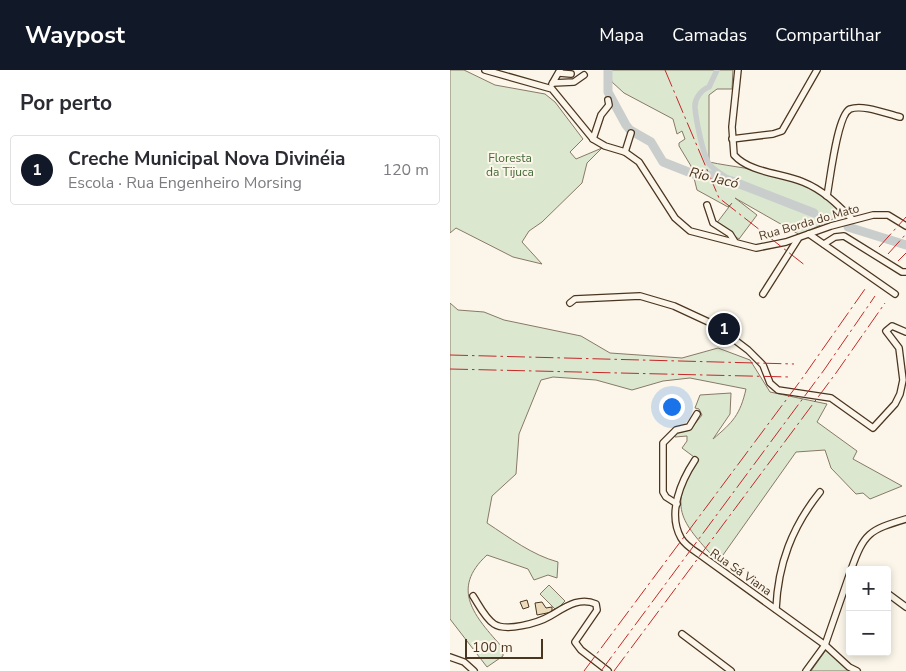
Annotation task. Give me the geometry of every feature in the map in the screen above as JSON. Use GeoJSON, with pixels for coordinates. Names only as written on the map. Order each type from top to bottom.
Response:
{"type":"FeatureCollection","features":[{"type":"Feature","properties":{"kind":"street"},"geometry":{"type":"LineString","coordinates":[[485,70],[551,86],[574,82],[584,76]]}},
{"type":"Feature","properties":{"kind":"street"},"geometry":{"type":"LineString","coordinates":[[738,70],[732,139],[734,155],[743,163],[803,182],[827,196],[852,219]]}},
{"type":"Feature","properties":{"kind":"street"},"geometry":{"type":"LineString","coordinates":[[732,139],[773,134],[782,131],[817,70]]}},
{"type":"Feature","properties":{"kind":"street"},"geometry":{"type":"LineString","coordinates":[[551,86],[559,71],[571,74]]}},
{"type":"Feature","properties":{"kind":"street","name":"Rua Borda do Mato"},"geometry":{"type":"LineString","coordinates":[[551,86],[593,139],[605,146],[626,152],[645,169],[671,212],[682,226],[704,235],[761,248],[798,238],[852,219],[882,214],[894,217],[906,226]]}},
{"type":"Feature","properties":{"kind":"street"},"geometry":{"type":"LineString","coordinates":[[593,139],[601,115],[609,105],[608,100]]}},
{"type":"Feature","properties":{"kind":"street"},"geometry":{"type":"LineString","coordinates":[[827,196],[840,123],[846,112],[850,109],[863,108],[900,117]]}},
{"type":"Feature","properties":{"kind":"street"},"geometry":{"type":"LineString","coordinates":[[626,152],[631,133]]}},
{"type":"Feature","properties":{"kind":"street"},"geometry":{"type":"LineString","coordinates":[[707,206],[713,223],[730,234],[735,242]]}},
{"type":"Feature","properties":{"kind":"street"},"geometry":{"type":"LineString","coordinates":[[810,234],[895,294]]}},
{"type":"Feature","properties":{"kind":"street"},"geometry":{"type":"LineString","coordinates":[[824,244],[835,237],[844,236],[902,272],[906,272]]}},
{"type":"Feature","properties":{"kind":"street"},"geometry":{"type":"LineString","coordinates":[[763,294],[798,238]]}},
{"type":"Feature","properties":{"kind":"street"},"geometry":{"type":"LineString","coordinates":[[570,303],[575,299],[634,295],[668,303],[715,325],[748,350],[763,365],[770,383],[778,390],[831,398],[873,428],[895,404],[900,394],[903,380],[899,348],[886,331],[892,326],[906,332]]}},
{"type":"Feature","properties":{"kind":"street"},"geometry":{"type":"LineString","coordinates":[[677,504],[666,497],[663,492],[665,461],[663,443],[672,432],[689,427],[697,414]]}},
{"type":"Feature","properties":{"kind":"street","name":"Rua Sá Viana"},"geometry":{"type":"LineString","coordinates":[[695,460],[682,480],[677,504],[678,529],[685,543],[825,645],[849,667],[857,671]]}},
{"type":"Feature","properties":{"kind":"street"},"geometry":{"type":"LineString","coordinates":[[776,609],[778,582],[784,555],[799,522],[820,492]]}},
{"type":"Feature","properties":{"kind":"street"},"geometry":{"type":"LineString","coordinates":[[853,566],[861,543],[867,536],[886,525],[906,519]]}},
{"type":"Feature","properties":{"kind":"street"},"geometry":{"type":"LineString","coordinates":[[899,521],[906,526]]}},
{"type":"Feature","properties":{"kind":"street"},"geometry":{"type":"LineString","coordinates":[[806,671],[825,645],[846,587]]}},
{"type":"Feature","properties":{"kind":"street"},"geometry":{"type":"LineString","coordinates":[[473,596],[487,617],[496,625],[515,628],[546,618],[572,604],[586,601],[596,604],[598,610],[575,642],[580,650],[608,671]]}},
{"type":"Feature","properties":{"kind":"street"},"geometry":{"type":"LineString","coordinates":[[891,596],[906,607]]}},
{"type":"Feature","properties":{"kind":"street"},"geometry":{"type":"LineString","coordinates":[[682,634],[732,671]]}},
{"type":"Feature","properties":{"kind":"street"},"geometry":{"type":"LineString","coordinates":[[450,657],[464,662],[474,671]]}},
{"type":"Feature","properties":{"kind":"green space","name":"Floresta da Tijuca"},"geometry":{"type":"Polygon","coordinates":[[[450,70],[464,70],[495,85],[545,94],[555,102],[583,139],[570,152],[576,159],[602,148],[587,163],[582,183],[542,222],[529,231],[522,242],[542,264],[513,257],[456,228],[450,233],[450,70]]]}},
{"type":"Feature","properties":{"kind":"green space"},"geometry":{"type":"Polygon","coordinates":[[[609,70],[733,70],[732,89],[717,89],[709,95],[709,162],[763,171],[800,182],[816,190],[830,201],[841,215],[800,235],[735,198],[757,215],[739,239],[716,224],[732,203],[728,207],[697,190],[691,166],[679,146],[679,143],[685,139],[682,131],[677,134],[673,119],[624,93],[612,82],[609,70]]]}},
{"type":"Feature","properties":{"kind":"green space"},"geometry":{"type":"Polygon","coordinates":[[[450,303],[458,310],[484,312],[504,320],[581,336],[610,353],[682,358],[718,348],[750,360],[770,392],[827,404],[817,422],[857,451],[853,459],[902,486],[870,499],[863,493],[856,494],[831,468],[825,450],[796,452],[718,562],[696,537],[683,515],[681,504],[682,491],[698,460],[682,448],[687,441],[687,436],[675,437],[673,434],[690,430],[702,415],[699,409],[695,408],[700,395],[731,393],[730,414],[713,439],[735,417],[746,389],[690,378],[663,381],[632,390],[596,380],[553,377],[541,380],[519,434],[516,474],[492,496],[487,523],[530,551],[558,562],[557,578],[548,575],[534,580],[528,569],[487,555],[476,567],[470,579],[468,591],[470,602],[483,625],[503,648],[503,656],[487,667],[450,619],[450,303]]]}},
{"type":"Feature","properties":{"kind":"green space"},"geometry":{"type":"Polygon","coordinates":[[[549,585],[565,601],[556,610],[540,594],[549,585]]]}},
{"type":"Feature","properties":{"kind":"green space"},"geometry":{"type":"Polygon","coordinates":[[[826,650],[855,671],[811,671],[826,650]]]}},
{"type":"Feature","properties":{"kind":"building"},"geometry":{"type":"Polygon","coordinates":[[[527,600],[529,607],[523,609],[520,602],[527,600]]]}},
{"type":"Feature","properties":{"kind":"building"},"geometry":{"type":"Polygon","coordinates":[[[542,602],[546,608],[552,607],[552,612],[537,615],[535,603],[542,602]]]}},
{"type":"Feature","properties":{"kind":"waterway","name":"Rio Jacó"},"geometry":{"type":"LineString","coordinates":[[608,70],[608,92],[626,125],[630,130],[651,142],[663,162],[696,175],[711,175],[732,181],[814,213]]}},
{"type":"Feature","properties":{"kind":"waterway"},"geometry":{"type":"LineString","coordinates":[[717,70],[709,87],[697,98],[695,105],[696,113],[700,138],[707,161],[732,181]]}},
{"type":"Feature","properties":{"kind":"waterway","name":"Rio Jacó"},"geometry":{"type":"LineString","coordinates":[[848,227],[906,245]]}},
{"type":"Feature","properties":{"kind":"power"},"geometry":{"type":"LineString","coordinates":[[665,70],[719,198],[806,266]]}},
{"type":"Feature","properties":{"kind":"power"},"geometry":{"type":"LineString","coordinates":[[879,247],[906,217]]}},
{"type":"Feature","properties":{"kind":"power"},"geometry":{"type":"LineString","coordinates":[[888,254],[906,234]]}},
{"type":"Feature","properties":{"kind":"power"},"geometry":{"type":"LineString","coordinates":[[898,261],[906,253]]}},
{"type":"Feature","properties":{"kind":"power"},"geometry":{"type":"LineString","coordinates":[[584,671],[801,380],[865,289]]}},
{"type":"Feature","properties":{"kind":"power"},"geometry":{"type":"LineString","coordinates":[[601,671],[824,370],[875,296]]}},
{"type":"Feature","properties":{"kind":"power"},"geometry":{"type":"LineString","coordinates":[[614,671],[836,373],[885,303]]}},
{"type":"Feature","properties":{"kind":"power"},"geometry":{"type":"LineString","coordinates":[[450,355],[794,364]]}},
{"type":"Feature","properties":{"kind":"power"},"geometry":{"type":"LineString","coordinates":[[450,369],[790,377]]}},
{"type":"Feature","properties":{"kind":"place","name":"Creche Municipal Nova Divinéia"},"geometry":{"type":"Point","coordinates":[724,329]}}]}
